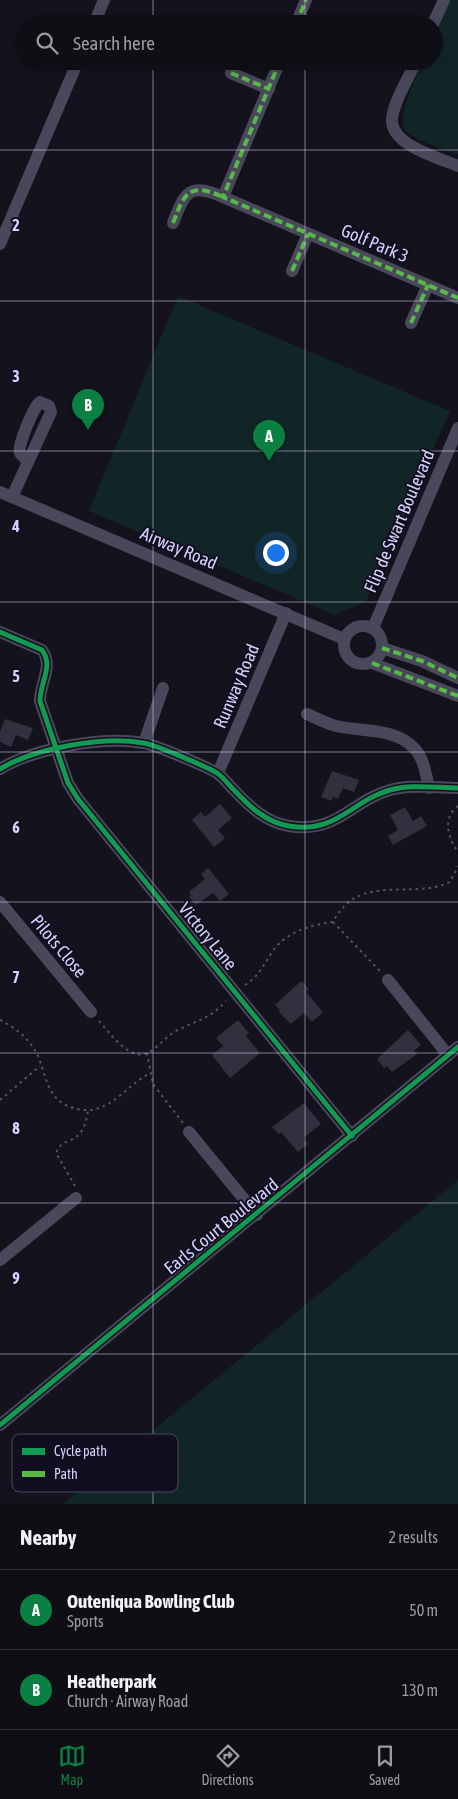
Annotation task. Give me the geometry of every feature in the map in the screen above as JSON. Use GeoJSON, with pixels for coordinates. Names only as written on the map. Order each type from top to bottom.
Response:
{"type":"FeatureCollection","features":[{"type":"Feature","properties":{"kind":"street"},"geometry":{"type":"LineString","coordinates":[[98,15],[104,0]]}},
{"type":"Feature","properties":{"kind":"street"},"geometry":{"type":"LineString","coordinates":[[300,15],[306,0]]}},
{"type":"Feature","properties":{"kind":"street"},"geometry":{"type":"LineString","coordinates":[[437,15],[444,0]]}},
{"type":"Feature","properties":{"kind":"street"},"geometry":{"type":"LineString","coordinates":[[0,244],[74,70]]}},
{"type":"Feature","properties":{"kind":"street"},"geometry":{"type":"LineString","coordinates":[[223,197],[276,70]]}},
{"type":"Feature","properties":{"kind":"street"},"geometry":{"type":"LineString","coordinates":[[412,70],[395,109],[392,120],[394,129],[399,138],[409,145],[458,166]]}},
{"type":"Feature","properties":{"kind":"street"},"geometry":{"type":"LineString","coordinates":[[231,73],[269,89]]}},
{"type":"Feature","properties":{"kind":"street","name":"Golf Park 3"},"geometry":{"type":"LineString","coordinates":[[173,223],[184,197],[192,190],[207,190],[458,298]]}},
{"type":"Feature","properties":{"kind":"street"},"geometry":{"type":"LineString","coordinates":[[292,271],[308,234]]}},
{"type":"Feature","properties":{"kind":"street"},"geometry":{"type":"LineString","coordinates":[[411,323],[428,285]]}},
{"type":"Feature","properties":{"kind":"street","name":"Flip de Swart Boulevard"},"geometry":{"type":"LineString","coordinates":[[373,628],[458,428]]}},
{"type":"Feature","properties":{"kind":"street"},"geometry":{"type":"LineString","coordinates":[[12,497],[29,460]]}},
{"type":"Feature","properties":{"kind":"street","name":"Airway Road"},"geometry":{"type":"LineString","coordinates":[[0,492],[344,639]]}},
{"type":"Feature","properties":{"kind":"street","name":"Runway Road"},"geometry":{"type":"LineString","coordinates":[[218,773],[286,613]]}},
{"type":"Feature","properties":{"kind":"street"},"geometry":{"type":"LineString","coordinates":[[359,626],[373,628],[380,636],[382,648],[379,656],[372,663],[363,665],[354,663],[347,657],[343,648],[344,639],[352,628],[359,626]]}},
{"type":"Feature","properties":{"kind":"street","name":"Victory Lane"},"geometry":{"type":"LineString","coordinates":[[0,632],[42,650],[46,655],[47,669],[40,689],[40,701],[68,783],[78,799],[352,1136]]}},
{"type":"Feature","properties":{"kind":"street"},"geometry":{"type":"LineString","coordinates":[[382,648],[458,678]]}},
{"type":"Feature","properties":{"kind":"street"},"geometry":{"type":"LineString","coordinates":[[372,663],[458,696]]}},
{"type":"Feature","properties":{"kind":"street"},"geometry":{"type":"LineString","coordinates":[[144,743],[163,688]]}},
{"type":"Feature","properties":{"kind":"street"},"geometry":{"type":"LineString","coordinates":[[307,714],[335,726],[382,732],[406,742],[421,758],[429,788]]}},
{"type":"Feature","properties":{"kind":"street"},"geometry":{"type":"LineString","coordinates":[[0,770],[55,747],[92,742],[144,743],[218,773],[247,805],[261,816],[289,826],[316,826],[331,823],[388,790],[403,787],[458,788]]}},
{"type":"Feature","properties":{"kind":"street","name":"Pilots Close"},"geometry":{"type":"LineString","coordinates":[[0,902],[90,1012]]}},
{"type":"Feature","properties":{"kind":"street"},"geometry":{"type":"LineString","coordinates":[[388,980],[448,1055]]}},
{"type":"Feature","properties":{"kind":"street","name":"Earls Court Boulevard"},"geometry":{"type":"LineString","coordinates":[[0,1425],[257,1215],[458,1047]]}},
{"type":"Feature","properties":{"kind":"street"},"geometry":{"type":"LineString","coordinates":[[190,1132],[257,1215]]}},
{"type":"Feature","properties":{"kind":"street"},"geometry":{"type":"LineString","coordinates":[[0,1260],[76,1198]]}},
{"type":"Feature","properties":{"kind":"path"},"geometry":{"type":"LineString","coordinates":[[458,806],[450,817],[447,833],[458,852]]}},
{"type":"Feature","properties":{"kind":"path"},"geometry":{"type":"LineString","coordinates":[[90,1012],[124,1047],[138,1055],[147,1054],[177,1030],[206,1019],[216,1012],[236,991],[254,980],[282,940],[303,929],[333,922],[340,910],[357,897],[370,891],[395,888],[430,889],[450,882],[458,866]]}},
{"type":"Feature","properties":{"kind":"path"},"geometry":{"type":"LineString","coordinates":[[333,922],[388,980]]}},
{"type":"Feature","properties":{"kind":"path"},"geometry":{"type":"LineString","coordinates":[[0,1020],[26,1038],[38,1056],[52,1095],[72,1107],[88,1109],[107,1104],[139,1079],[150,1073]]}},
{"type":"Feature","properties":{"kind":"path"},"geometry":{"type":"LineString","coordinates":[[147,1054],[153,1084],[190,1132]]}},
{"type":"Feature","properties":{"kind":"path"},"geometry":{"type":"LineString","coordinates":[[0,1100],[41,1065]]}},
{"type":"Feature","properties":{"kind":"path"},"geometry":{"type":"LineString","coordinates":[[76,1198],[75,1183],[58,1160],[56,1153],[58,1148],[65,1142],[76,1139],[84,1130],[88,1109]]}},
{"type":"Feature","properties":{"kind":"green space"},"geometry":{"type":"Polygon","coordinates":[[[450,0],[458,0],[458,154],[430,145],[410,135],[405,130],[403,124],[405,107],[419,70],[443,70],[443,15],[450,0]]]}},
{"type":"Feature","properties":{"kind":"green space"},"geometry":{"type":"Polygon","coordinates":[[[178,296],[450,411],[366,601],[335,615],[89,511],[178,296]]]}},
{"type":"Feature","properties":{"kind":"green space"},"geometry":{"type":"Polygon","coordinates":[[[458,1180],[458,1504],[63,1504],[78,1492],[178,1492],[178,1434],[148,1434],[458,1180]]]}},
{"type":"Feature","properties":{"kind":"building"},"geometry":{"type":"Polygon","coordinates":[[[5,719],[33,728],[28,740],[16,735],[11,747],[0,742],[0,732],[5,719]]]}},
{"type":"Feature","properties":{"kind":"building"},"geometry":{"type":"Polygon","coordinates":[[[332,771],[359,780],[354,792],[343,788],[338,799],[333,797],[331,801],[321,797],[332,771]]]}},
{"type":"Feature","properties":{"kind":"building"},"geometry":{"type":"Polygon","coordinates":[[[220,804],[232,818],[218,830],[225,838],[214,847],[192,820],[201,812],[205,817],[220,804]]]}},
{"type":"Feature","properties":{"kind":"building"},"geometry":{"type":"Polygon","coordinates":[[[405,807],[413,821],[421,816],[427,826],[393,845],[388,836],[398,830],[390,815],[405,807]]]}},
{"type":"Feature","properties":{"kind":"building"},"geometry":{"type":"Polygon","coordinates":[[[208,868],[229,894],[220,901],[213,893],[196,905],[189,897],[191,895],[189,892],[205,879],[201,874],[208,868]]]}},
{"type":"Feature","properties":{"kind":"building"},"geometry":{"type":"Polygon","coordinates":[[[300,982],[303,982],[309,989],[306,992],[323,1012],[312,1022],[304,1013],[291,1024],[275,1005],[300,982]]]}},
{"type":"Feature","properties":{"kind":"building"},"geometry":{"type":"Polygon","coordinates":[[[238,1020],[249,1033],[246,1036],[260,1053],[230,1078],[212,1055],[223,1046],[216,1038],[238,1020]]]}},
{"type":"Feature","properties":{"kind":"building"},"geometry":{"type":"Polygon","coordinates":[[[408,1030],[421,1045],[414,1051],[417,1054],[392,1072],[387,1066],[384,1068],[377,1059],[408,1030]]]}},
{"type":"Feature","properties":{"kind":"building"},"geometry":{"type":"Polygon","coordinates":[[[304,1103],[321,1124],[303,1138],[308,1144],[298,1152],[281,1132],[279,1134],[272,1127],[304,1103]]]}},
{"type":"Feature","properties":{"kind":"marked path"},"geometry":{"type":"LineString","coordinates":[[300,15],[306,0]]}},
{"type":"Feature","properties":{"kind":"marked path"},"geometry":{"type":"LineString","coordinates":[[276,70],[223,197],[458,298]]}},
{"type":"Feature","properties":{"kind":"marked path"},"geometry":{"type":"LineString","coordinates":[[231,73],[269,89]]}},
{"type":"Feature","properties":{"kind":"marked path"},"geometry":{"type":"LineString","coordinates":[[173,223],[185,197],[195,190],[203,190],[223,197]]}},
{"type":"Feature","properties":{"kind":"marked path"},"geometry":{"type":"LineString","coordinates":[[292,271],[308,234]]}},
{"type":"Feature","properties":{"kind":"marked path"},"geometry":{"type":"LineString","coordinates":[[411,323],[428,285]]}},
{"type":"Feature","properties":{"kind":"marked path"},"geometry":{"type":"LineString","coordinates":[[382,648],[422,661],[458,678]]}},
{"type":"Feature","properties":{"kind":"marked path"},"geometry":{"type":"LineString","coordinates":[[372,663],[458,696]]}},
{"type":"Feature","properties":{"kind":"cycle path"},"geometry":{"type":"LineString","coordinates":[[0,632],[42,650],[45,656],[47,668],[40,701],[68,783],[78,799],[352,1136]]}},
{"type":"Feature","properties":{"kind":"cycle path"},"geometry":{"type":"LineString","coordinates":[[0,769],[31,755],[70,745],[109,741],[149,744],[217,773],[251,807],[272,821],[289,826],[306,827],[332,821],[376,795],[390,790],[415,787],[458,788]]}},
{"type":"Feature","properties":{"kind":"cycle path"},"geometry":{"type":"LineString","coordinates":[[0,1425],[458,1047]]}},
{"type":"Feature","properties":{"kind":"place","name":"Heatherpark"},"geometry":{"type":"Point","coordinates":[88,430]}},
{"type":"Feature","properties":{"kind":"place","name":"Outeniqua Bowling Club"},"geometry":{"type":"Point","coordinates":[269,461]}}]}
